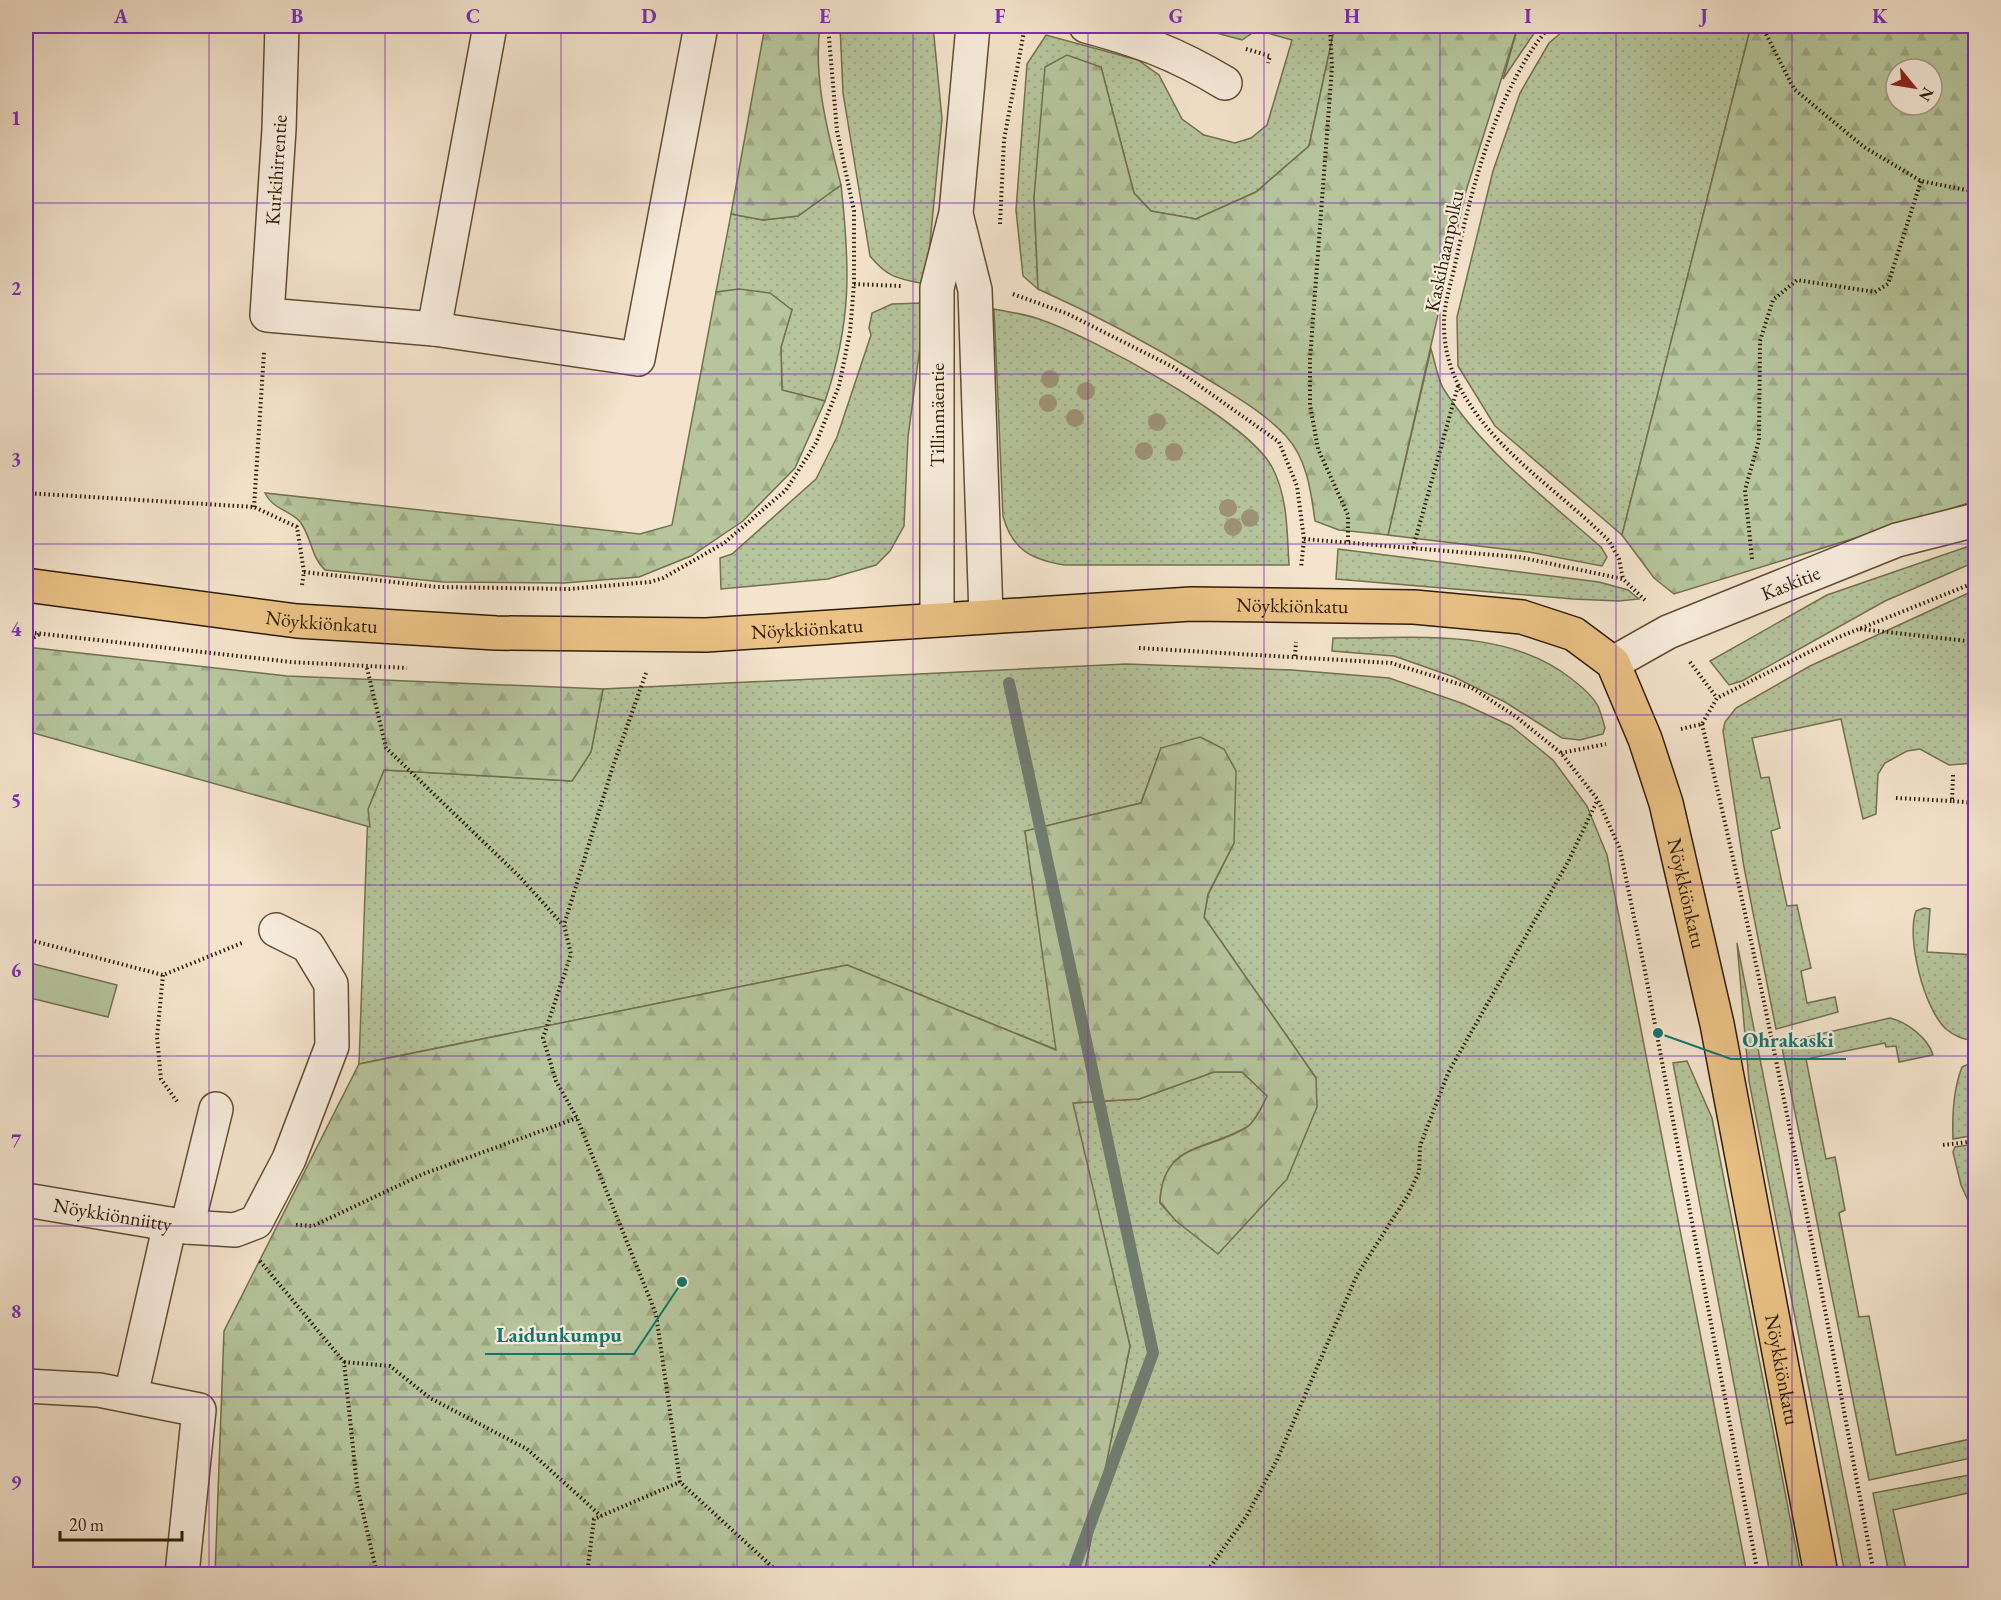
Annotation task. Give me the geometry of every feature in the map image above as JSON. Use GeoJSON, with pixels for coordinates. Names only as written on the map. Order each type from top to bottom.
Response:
{"type":"FeatureCollection","features":[{"type":"Feature","properties":{"kind":"main road","name":"Nöykkiönkatu"},"geometry":{"type":"LineString","coordinates":[[26,585],[297,621],[496,633],[706,634],[1191,604],[1413,607],[1522,617],[1574,634],[1613,663],[1645,739],[1666,803],[1717,1024],[1821,1575]]}},
{"type":"Feature","properties":{"kind":"street","name":"Kurkihirrentie"},"geometry":{"type":"LineString","coordinates":[[267,315],[279,129],[282,26]]}},
{"type":"Feature","properties":{"kind":"street"},"geometry":{"type":"LineString","coordinates":[[434,328],[490,26]]}},
{"type":"Feature","properties":{"kind":"street"},"geometry":{"type":"LineString","coordinates":[[267,315],[434,328],[638,359],[701,26]]}},
{"type":"Feature","properties":{"kind":"street","name":"Tillinmäentie"},"geometry":{"type":"LineString","coordinates":[[937,619],[938,288],[956,213],[973,26]]}},
{"type":"Feature","properties":{"kind":"street"},"geometry":{"type":"LineString","coordinates":[[1086,26],[1151,44],[1189,61],[1225,83]]}},
{"type":"Feature","properties":{"kind":"street","name":"Tillinmäentie"},"geometry":{"type":"LineString","coordinates":[[956,213],[975,291],[986,616]]}},
{"type":"Feature","properties":{"kind":"street","name":"Kaskitie"},"geometry":{"type":"LineString","coordinates":[[1613,663],[1668,632],[1897,540],[1976,520]]}},
{"type":"Feature","properties":{"kind":"street"},"geometry":{"type":"LineString","coordinates":[[131,1395],[178,1226],[245,1226],[289,1159],[332,1046],[332,984],[308,946],[276,930]]}},
{"type":"Feature","properties":{"kind":"street","name":"Nöykkiönniitty"},"geometry":{"type":"LineString","coordinates":[[26,1200],[178,1226],[214,1117]]}},
{"type":"Feature","properties":{"kind":"street"},"geometry":{"type":"LineString","coordinates":[[26,1386],[131,1395],[199,1410],[182,1575]]}},
{"type":"Feature","properties":{"kind":"path"},"geometry":{"type":"LineString","coordinates":[[304,572],[437,587],[470,588],[569,589],[663,578],[724,543],[786,490],[816,443],[839,386],[850,332],[854,284],[854,211],[837,131],[828,26]]}},
{"type":"Feature","properties":{"kind":"path"},"geometry":{"type":"LineString","coordinates":[[1000,228],[1004,140],[1025,26]]}},
{"type":"Feature","properties":{"kind":"path"},"geometry":{"type":"LineString","coordinates":[[1330,26],[1332,67],[1310,348],[1310,405],[1318,449],[1348,515],[1348,542]]}},
{"type":"Feature","properties":{"kind":"path","name":"Kaskihaanpolku"},"geometry":{"type":"LineString","coordinates":[[1550,26],[1531,48],[1510,89],[1470,196],[1444,320],[1446,355],[1458,385],[1478,417],[1514,456],[1609,541],[1619,559],[1623,579]]}},
{"type":"Feature","properties":{"kind":"path"},"geometry":{"type":"LineString","coordinates":[[1762,26],[1794,90],[1864,147],[1921,181],[1976,192]]}},
{"type":"Feature","properties":{"kind":"path"},"geometry":{"type":"LineString","coordinates":[[1757,596],[1744,490],[1759,440],[1760,340],[1773,300],[1797,280],[1875,292],[1888,284],[1921,181]]}},
{"type":"Feature","properties":{"kind":"path"},"geometry":{"type":"LineString","coordinates":[[854,284],[905,287]]}},
{"type":"Feature","properties":{"kind":"path"},"geometry":{"type":"LineString","coordinates":[[1010,293],[1068,314],[1173,367],[1279,442],[1298,486],[1304,539]]}},
{"type":"Feature","properties":{"kind":"path"},"geometry":{"type":"LineString","coordinates":[[254,507],[267,315]]}},
{"type":"Feature","properties":{"kind":"path"},"geometry":{"type":"LineString","coordinates":[[1413,548],[1458,385]]}},
{"type":"Feature","properties":{"kind":"path"},"geometry":{"type":"LineString","coordinates":[[26,493],[254,507],[297,527],[304,572],[291,662]]}},
{"type":"Feature","properties":{"kind":"path"},"geometry":{"type":"LineString","coordinates":[[1874,1575],[1800,1179],[1727,826],[1702,724],[1717,698],[1859,629],[1976,582]]}},
{"type":"Feature","properties":{"kind":"path"},"geometry":{"type":"LineString","coordinates":[[1859,629],[1976,642]]}},
{"type":"Feature","properties":{"kind":"path"},"geometry":{"type":"LineString","coordinates":[[26,632],[291,662],[413,669]]}},
{"type":"Feature","properties":{"kind":"path"},"geometry":{"type":"LineString","coordinates":[[26,642],[40,634]]}},
{"type":"Feature","properties":{"kind":"path"},"geometry":{"type":"LineString","coordinates":[[1137,648],[1391,663],[1472,688],[1515,716],[1561,753],[1598,800],[1620,849],[1640,942],[1665,1065],[1758,1575]]}},
{"type":"Feature","properties":{"kind":"path"},"geometry":{"type":"LineString","coordinates":[[367,668],[386,748],[520,877],[564,925],[571,954],[543,1038],[556,1081],[577,1118],[656,1314],[680,1482],[780,1575]]}},
{"type":"Feature","properties":{"kind":"path"},"geometry":{"type":"LineString","coordinates":[[634,673],[657,672]]}},
{"type":"Feature","properties":{"kind":"path"},"geometry":{"type":"LineString","coordinates":[[564,925],[613,766],[646,673]]}},
{"type":"Feature","properties":{"kind":"path"},"geometry":{"type":"LineString","coordinates":[[1680,730],[1702,724]]}},
{"type":"Feature","properties":{"kind":"path"},"geometry":{"type":"LineString","coordinates":[[1561,753],[1608,744]]}},
{"type":"Feature","properties":{"kind":"path"},"geometry":{"type":"LineString","coordinates":[[1952,801],[1953,775]]}},
{"type":"Feature","properties":{"kind":"path"},"geometry":{"type":"LineString","coordinates":[[1896,798],[1976,802]]}},
{"type":"Feature","properties":{"kind":"path"},"geometry":{"type":"LineString","coordinates":[[1205,1575],[1246,1517],[1277,1460],[1357,1275],[1408,1195],[1419,1172],[1420,1146],[1448,1074],[1568,862],[1598,800]]}},
{"type":"Feature","properties":{"kind":"path"},"geometry":{"type":"LineString","coordinates":[[26,939],[163,975],[276,930]]}},
{"type":"Feature","properties":{"kind":"path"},"geometry":{"type":"LineString","coordinates":[[163,975],[156,1037],[161,1079],[179,1104],[214,1117]]}},
{"type":"Feature","properties":{"kind":"path"},"geometry":{"type":"LineString","coordinates":[[245,1226],[314,1226],[423,1173],[577,1118]]}},
{"type":"Feature","properties":{"kind":"path"},"geometry":{"type":"LineString","coordinates":[[1943,1145],[1976,1141]]}},
{"type":"Feature","properties":{"kind":"path"},"geometry":{"type":"LineString","coordinates":[[245,1226],[344,1362],[357,1486],[377,1575]]}},
{"type":"Feature","properties":{"kind":"path"},"geometry":{"type":"LineString","coordinates":[[344,1362],[390,1366],[430,1398],[527,1449],[601,1516]]}},
{"type":"Feature","properties":{"kind":"path"},"geometry":{"type":"LineString","coordinates":[[587,1575],[594,1519],[680,1482]]}},
{"type":"Feature","properties":{"kind":"green space"},"geometry":{"type":"Polygon","coordinates":[[[765,26],[820,26],[818,66],[820,86],[841,185],[798,216],[763,220],[731,214],[765,26]]]}},
{"type":"Feature","properties":{"kind":"green space"},"geometry":{"type":"Polygon","coordinates":[[[840,26],[933,26],[942,119],[926,284],[908,281],[888,273],[870,256],[843,93],[840,26]]]}},
{"type":"Feature","properties":{"kind":"green space"},"geometry":{"type":"Polygon","coordinates":[[[1191,26],[1335,26],[1309,146],[1256,192],[1196,219],[1151,211],[1134,193],[1101,67],[1034,197],[1038,289],[1023,276],[1016,210],[1027,64],[1046,35],[1138,60],[1159,75],[1182,119],[1204,135],[1235,143],[1251,138],[1267,125],[1292,40],[1257,30],[1242,40],[1191,26]]]}},
{"type":"Feature","properties":{"kind":"green space"},"geometry":{"type":"Polygon","coordinates":[[[1335,26],[1518,26],[1466,191],[1388,535],[1339,530],[1315,521],[1310,487],[1299,455],[1286,436],[1268,419],[1163,353],[1038,289],[1034,197],[1045,67],[1067,55],[1101,67],[1134,193],[1151,211],[1196,219],[1256,192],[1309,146],[1335,26]]]}},
{"type":"Feature","properties":{"kind":"green space"},"geometry":{"type":"Polygon","coordinates":[[[1518,26],[1539,26],[1503,79],[1518,26]]]}},
{"type":"Feature","properties":{"kind":"green space"},"geometry":{"type":"Polygon","coordinates":[[[1569,26],[1751,26],[1622,535],[1495,426],[1458,366],[1457,317],[1493,171],[1520,93],[1549,43],[1569,26]]]}},
{"type":"Feature","properties":{"kind":"green space"},"geometry":{"type":"Polygon","coordinates":[[[1751,26],[1975,26],[1975,501],[1674,594],[1654,578],[1622,535],[1751,26]]]}},
{"type":"Feature","properties":{"kind":"green space"},"geometry":{"type":"Polygon","coordinates":[[[841,185],[846,242],[846,294],[840,345],[825,401],[782,390],[781,347],[792,309],[716,292],[731,214],[763,220],[798,216],[841,185]]]}},
{"type":"Feature","properties":{"kind":"green space"},"geometry":{"type":"Polygon","coordinates":[[[739,289],[770,293],[792,310],[781,347],[782,390],[825,401],[795,468],[743,521],[691,556],[639,577],[564,583],[443,582],[325,570],[320,565],[301,523],[277,507],[265,493],[640,534],[672,525],[716,292],[739,289]]]}},
{"type":"Feature","properties":{"kind":"green space"},"geometry":{"type":"Polygon","coordinates":[[[922,303],[920,347],[908,437],[904,526],[890,551],[876,565],[828,579],[721,589],[720,558],[732,554],[816,479],[837,437],[871,335],[869,328],[872,313],[892,304],[922,303]]]}},
{"type":"Feature","properties":{"kind":"green space"},"geometry":{"type":"Polygon","coordinates":[[[994,309],[1039,319],[1129,361],[1201,404],[1257,448],[1272,467],[1281,490],[1286,515],[1289,565],[1065,565],[1033,556],[1018,545],[1007,528],[1003,516],[994,309]]]}},
{"type":"Feature","properties":{"kind":"green space"},"geometry":{"type":"Polygon","coordinates":[[[1431,349],[1441,384],[1459,411],[1516,473],[1601,547],[1607,557],[1602,566],[1529,552],[1388,535],[1431,349]]]}},
{"type":"Feature","properties":{"kind":"green space"},"geometry":{"type":"Polygon","coordinates":[[[1975,544],[1975,562],[1885,601],[1742,681],[1729,685],[1710,661],[1827,595],[1975,544]]]}},
{"type":"Feature","properties":{"kind":"green space"},"geometry":{"type":"Polygon","coordinates":[[[1338,549],[1599,582],[1628,590],[1639,599],[1619,601],[1573,599],[1336,579],[1338,549]]]}},
{"type":"Feature","properties":{"kind":"green space"},"geometry":{"type":"Polygon","coordinates":[[[1975,590],[1975,763],[1949,765],[1920,749],[1907,751],[1885,763],[1878,774],[1876,814],[1863,819],[1841,719],[1752,738],[1761,778],[1769,777],[1780,828],[1771,831],[1787,906],[1797,905],[1811,968],[1801,971],[1807,1003],[1835,997],[1838,1012],[1776,1029],[1744,867],[1723,731],[1725,722],[1736,708],[1810,666],[1975,590]]]}},
{"type":"Feature","properties":{"kind":"green space"},"geometry":{"type":"Polygon","coordinates":[[[1333,638],[1458,639],[1489,643],[1519,651],[1547,663],[1587,691],[1599,709],[1605,728],[1603,734],[1580,740],[1562,738],[1505,702],[1454,677],[1394,656],[1332,651],[1333,638]]]}},
{"type":"Feature","properties":{"kind":"green space"},"geometry":{"type":"Polygon","coordinates":[[[26,647],[287,676],[603,689],[591,752],[572,781],[384,770],[368,809],[370,827],[26,731],[26,647]]]}},
{"type":"Feature","properties":{"kind":"green space"},"geometry":{"type":"Polygon","coordinates":[[[1126,664],[1292,670],[1389,678],[1464,704],[1511,726],[1553,760],[1587,806],[1607,855],[1747,1574],[1084,1574],[1130,1346],[1072,1103],[1139,1099],[1214,1072],[1242,1072],[1268,1096],[1250,1125],[1232,1135],[1189,1151],[1178,1158],[1169,1169],[1163,1183],[1160,1203],[1176,1221],[1316,1078],[1204,917],[1208,895],[1234,843],[1161,748],[1141,803],[1025,831],[1057,1050],[847,965],[359,1064],[368,809],[384,770],[572,781],[591,752],[603,689],[1126,664]]]}},
{"type":"Feature","properties":{"kind":"green space"},"geometry":{"type":"Polygon","coordinates":[[[1200,737],[1224,749],[1236,771],[1234,843],[1208,894],[1204,917],[1316,1078],[1317,1107],[1287,1179],[1218,1254],[1176,1221],[1160,1202],[1163,1182],[1169,1168],[1179,1158],[1250,1125],[1267,1096],[1242,1072],[1214,1072],[1139,1099],[1073,1103],[1130,1346],[1084,1574],[215,1574],[224,1331],[359,1064],[847,965],[1056,1050],[1025,831],[1141,803],[1161,748],[1200,737]]]}},
{"type":"Feature","properties":{"kind":"green space"},"geometry":{"type":"Polygon","coordinates":[[[1924,908],[1930,909],[1927,952],[1975,955],[1975,1041],[1960,1037],[1946,1029],[1938,1019],[1924,990],[1913,938],[1916,911],[1924,908]]]}},
{"type":"Feature","properties":{"kind":"green space"},"geometry":{"type":"Polygon","coordinates":[[[1737,943],[1862,1574],[1845,1574],[1749,1081],[1737,943]]]}},
{"type":"Feature","properties":{"kind":"green space"},"geometry":{"type":"Polygon","coordinates":[[[26,962],[117,985],[108,1017],[26,997],[26,962]]]}},
{"type":"Feature","properties":{"kind":"green space"},"geometry":{"type":"Polygon","coordinates":[[[1890,1018],[1903,1023],[1922,1037],[1933,1055],[1899,1062],[1896,1046],[1886,1047],[1885,1043],[1806,1059],[1826,1159],[1835,1157],[1845,1210],[1839,1213],[1859,1317],[1869,1316],[1896,1455],[1975,1438],[1976,1457],[1869,1480],[1781,1043],[1890,1018]]]}},
{"type":"Feature","properties":{"kind":"green space"},"geometry":{"type":"Polygon","coordinates":[[[1687,1061],[1712,1118],[1801,1574],[1770,1574],[1673,1063],[1687,1061]]]}},
{"type":"Feature","properties":{"kind":"green space"},"geometry":{"type":"Polygon","coordinates":[[[1975,1061],[1975,1135],[1953,1139],[1954,1102],[1959,1076],[1962,1067],[1975,1061]]]}},
{"type":"Feature","properties":{"kind":"green space"},"geometry":{"type":"Polygon","coordinates":[[[1976,1144],[1975,1216],[1961,1185],[1953,1152],[1955,1147],[1976,1144]]]}},
{"type":"Feature","properties":{"kind":"green space"},"geometry":{"type":"Polygon","coordinates":[[[1975,1474],[1975,1499],[1974,1493],[1968,1493],[1893,1510],[1907,1574],[1889,1574],[1873,1493],[1975,1474]]]}},
{"type":"Feature","properties":{"kind":"waterway"},"geometry":{"type":"LineString","coordinates":[[1009,683],[1153,1353],[1072,1574]]}},
{"type":"Feature","properties":{"kind":"place","name":"Ohrakaski"},"geometry":{"type":"Point","coordinates":[1658,1033]}},
{"type":"Feature","properties":{"kind":"place","name":"Laidunkumpu"},"geometry":{"type":"Point","coordinates":[682,1282]}}]}
